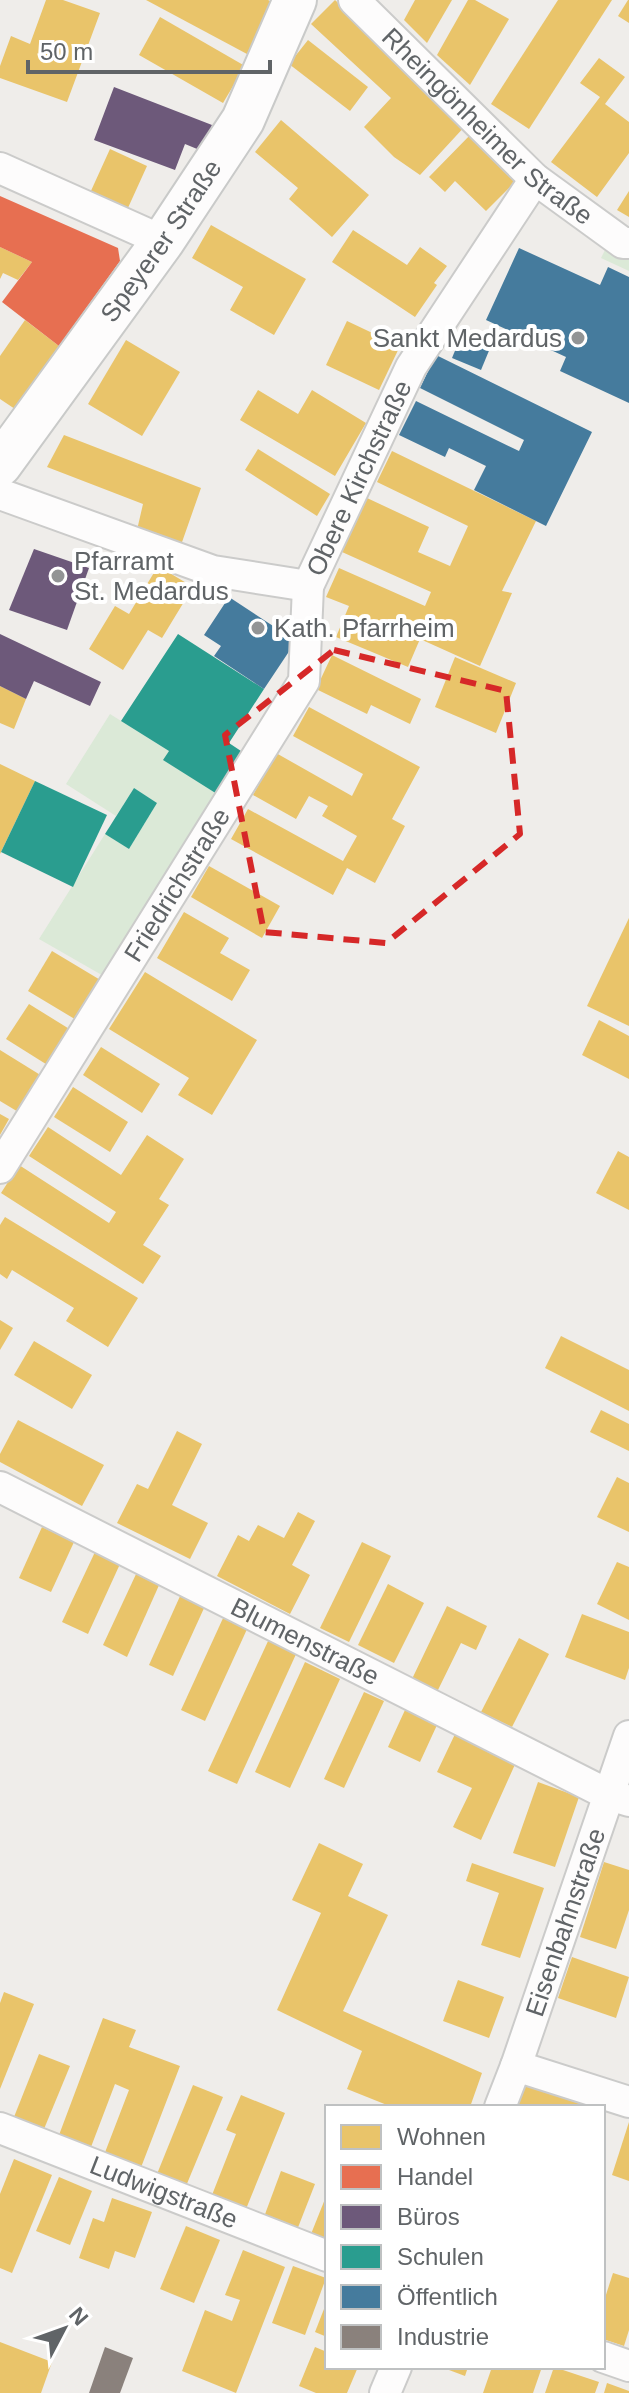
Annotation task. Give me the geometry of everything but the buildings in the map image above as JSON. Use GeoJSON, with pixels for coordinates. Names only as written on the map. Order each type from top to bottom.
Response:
{"type":"FeatureCollection","features":[{"type":"Feature","properties":{"kind":"main road","name":"Speyerer Straße"},"geometry":{"type":"LineString","coordinates":[[0,465],[163,241],[243,120],[295,0]]}},
{"type":"Feature","properties":{"kind":"street","name":"Rheingönheimer Straße"},"geometry":{"type":"LineString","coordinates":[[354,0],[535,179],[623,243],[629,243]]}},
{"type":"Feature","properties":{"kind":"street"},"geometry":{"type":"LineString","coordinates":[[0,168],[163,241]]}},
{"type":"Feature","properties":{"kind":"street","name":"Obere Kirchstraße"},"geometry":{"type":"LineString","coordinates":[[0,494],[213,571],[308,586],[411,367],[535,179]]}},
{"type":"Feature","properties":{"kind":"street","name":"Friedrichstraße"},"geometry":{"type":"LineString","coordinates":[[0,1168],[304,681],[308,586]]}},
{"type":"Feature","properties":{"kind":"street","name":"Blumenstraße"},"geometry":{"type":"LineString","coordinates":[[0,1487],[619,1798]]}},
{"type":"Feature","properties":{"kind":"street","name":"Eisenbahnstraße"},"geometry":{"type":"LineString","coordinates":[[501,2105],[619,1798],[629,1736]]}},
{"type":"Feature","properties":{"kind":"street"},"geometry":{"type":"LineString","coordinates":[[516,2066],[629,2102]]}},
{"type":"Feature","properties":{"kind":"street","name":"Ludwigstraße"},"geometry":{"type":"LineString","coordinates":[[0,2128],[325,2255]]}},
{"type":"Feature","properties":{"kind":"street"},"geometry":{"type":"LineString","coordinates":[[605,2358],[629,2366]]}},
{"type":"Feature","properties":{"kind":"street"},"geometry":{"type":"LineString","coordinates":[[385,2393],[395,2369]]}},
{"type":"Feature","properties":{"kind":"highlighted area"},"geometry":{"type":"Polygon","coordinates":[[[334,650],[506,691],[520,834],[386,943],[264,932],[225,735],[334,650]]]}},
{"type":"Feature","properties":{"kind":"green space"},"geometry":{"type":"Polygon","coordinates":[[[606,248],[629,257],[629,271],[601,258],[606,248]]]}},
{"type":"Feature","properties":{"kind":"green space"},"geometry":{"type":"Polygon","coordinates":[[[110,714],[169,751],[164,760],[217,794],[107,978],[39,939],[105,834],[129,849],[157,803],[134,788],[116,816],[66,784],[110,714]]]}},
{"type":"Feature","properties":{"kind":"place","name":"Sankt Medardus"},"geometry":{"type":"Point","coordinates":[578,338]}},
{"type":"Feature","properties":{"kind":"place","name":"Pfarramt St. Medardus"},"geometry":{"type":"Point","coordinates":[58,576]}},
{"type":"Feature","properties":{"kind":"place","name":"Kath. Pfarrheim"},"geometry":{"type":"Point","coordinates":[258,628]}}]}
